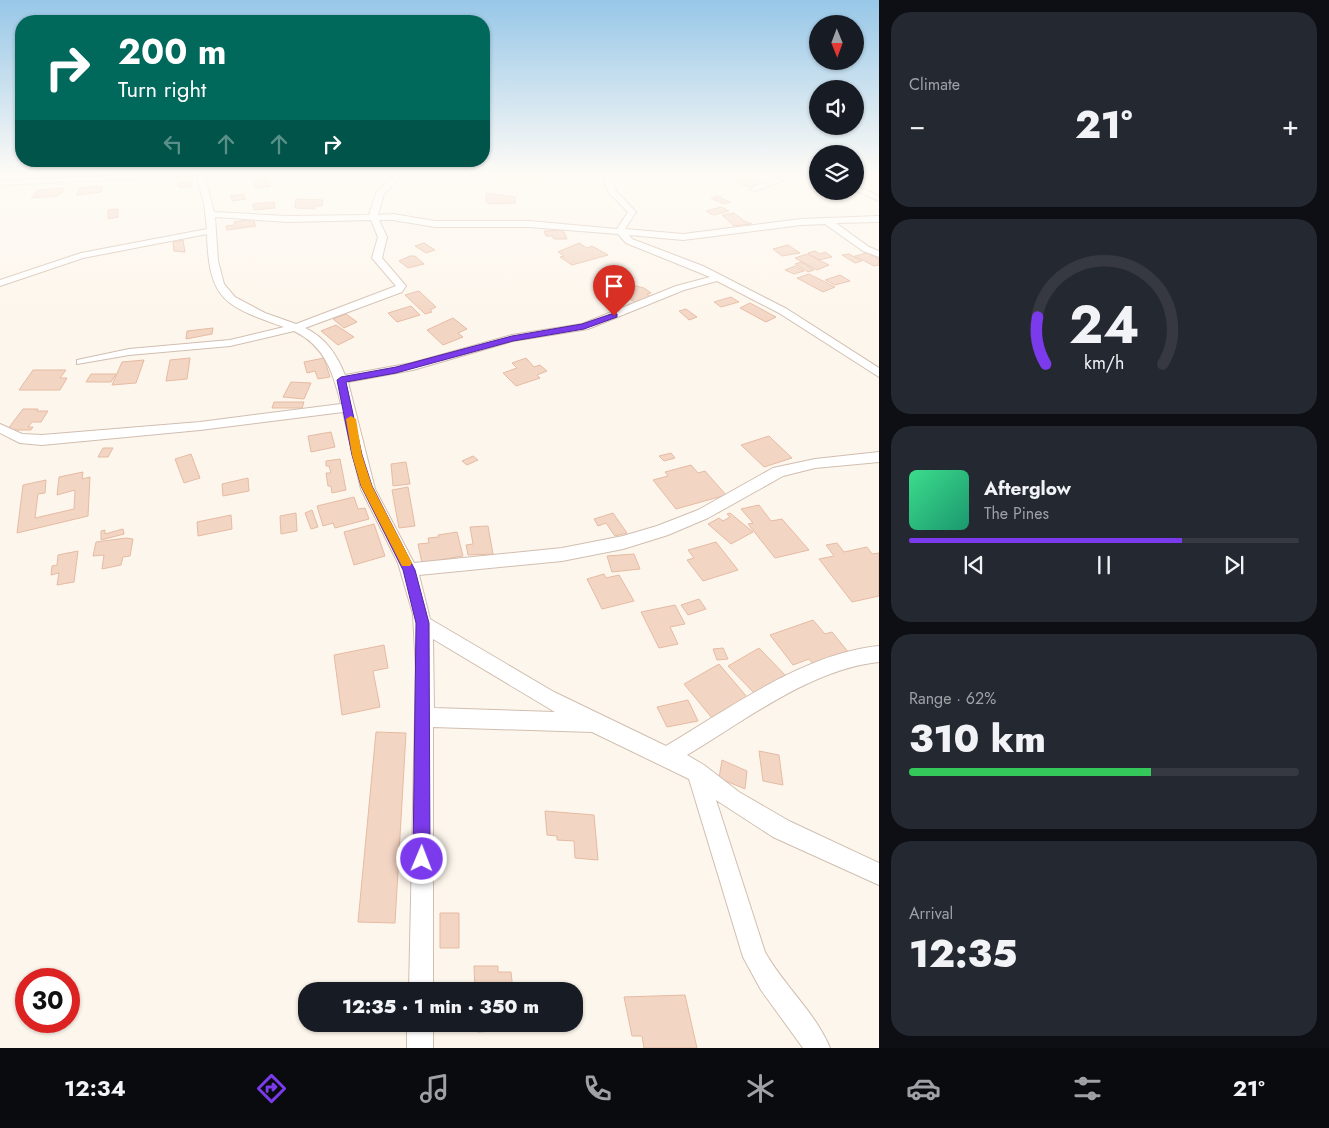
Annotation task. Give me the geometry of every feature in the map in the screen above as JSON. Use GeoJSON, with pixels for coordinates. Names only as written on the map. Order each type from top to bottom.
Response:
{"type":"FeatureCollection","features":[{"type":"Feature","properties":{"kind":"street"},"geometry":{"type":"LineString","coordinates":[[211,223],[218,283],[226,293],[238,304],[259,316],[298,327],[320,340],[332,358],[341,380],[357,455],[367,486],[409,570],[423,623],[424,717],[420,982]]}},
{"type":"Feature","properties":{"kind":"street"},"geometry":{"type":"LineString","coordinates":[[81,362],[129,352],[230,342],[298,327],[388,295],[401,286],[377,258],[384,240],[382,230],[377,223]]}},
{"type":"Feature","properties":{"kind":"street"},"geometry":{"type":"LineString","coordinates":[[427,223],[529,224],[696,237],[795,223]]}},
{"type":"Feature","properties":{"kind":"street"},"geometry":{"type":"LineString","coordinates":[[620,231],[625,223]]}},
{"type":"Feature","properties":{"kind":"street"},"geometry":{"type":"LineString","coordinates":[[830,223],[866,250],[879,254]]}},
{"type":"Feature","properties":{"kind":"street"},"geometry":{"type":"LineString","coordinates":[[0,283],[82,256],[211,231]]}},
{"type":"Feature","properties":{"kind":"street"},"geometry":{"type":"LineString","coordinates":[[620,231],[629,241],[700,268],[783,311],[879,373]]}},
{"type":"Feature","properties":{"kind":"street"},"geometry":{"type":"LineString","coordinates":[[341,380],[396,370],[512,338],[584,327],[680,288],[717,278]]}},
{"type":"Feature","properties":{"kind":"street"},"geometry":{"type":"LineString","coordinates":[[0,428],[20,438],[42,440],[200,426],[348,407]]}},
{"type":"Feature","properties":{"kind":"street"},"geometry":{"type":"LineString","coordinates":[[409,570],[565,554],[617,544],[653,534],[690,519],[730,500],[778,472],[810,465],[879,457]]}},
{"type":"Feature","properties":{"kind":"street"},"geometry":{"type":"LineString","coordinates":[[423,623],[517,683],[593,723],[669,755],[697,772],[732,799],[782,830],[879,874]]}},
{"type":"Feature","properties":{"kind":"street"},"geometry":{"type":"LineString","coordinates":[[669,755],[819,671],[858,655],[867,653],[879,654]]}},
{"type":"Feature","properties":{"kind":"street"},"geometry":{"type":"LineString","coordinates":[[424,717],[593,723]]}},
{"type":"Feature","properties":{"kind":"street"},"geometry":{"type":"LineString","coordinates":[[697,772],[755,957],[764,976],[802,1019],[817,1048]]}},
{"type":"Feature","properties":{"kind":"street"},"geometry":{"type":"LineString","coordinates":[[420,1032],[420,1048]]}},
{"type":"Feature","properties":{"kind":"building"},"geometry":{"type":"Polygon","coordinates":[[[234,223],[255,223],[256,226],[227,230],[226,226],[235,225],[234,223]]]}},
{"type":"Feature","properties":{"kind":"building"},"geometry":{"type":"Polygon","coordinates":[[[731,223],[752,224],[734,226],[731,223]]]}},
{"type":"Feature","properties":{"kind":"building"},"geometry":{"type":"Polygon","coordinates":[[[563,230],[567,239],[554,239],[552,236],[546,236],[544,231],[563,230]]]}},
{"type":"Feature","properties":{"kind":"building"},"geometry":{"type":"Polygon","coordinates":[[[183,240],[185,252],[174,251],[173,242],[183,240]]]}},
{"type":"Feature","properties":{"kind":"building"},"geometry":{"type":"Polygon","coordinates":[[[424,243],[435,250],[426,253],[415,246],[424,243]]]}},
{"type":"Feature","properties":{"kind":"building"},"geometry":{"type":"Polygon","coordinates":[[[579,243],[587,248],[592,246],[608,255],[572,265],[560,257],[564,256],[558,252],[579,243]]]}},
{"type":"Feature","properties":{"kind":"building"},"geometry":{"type":"Polygon","coordinates":[[[788,245],[800,253],[782,256],[773,249],[788,245]]]}},
{"type":"Feature","properties":{"kind":"building"},"geometry":{"type":"Polygon","coordinates":[[[815,251],[820,254],[825,252],[832,257],[819,260],[808,253],[815,251]]]}},
{"type":"Feature","properties":{"kind":"building"},"geometry":{"type":"Polygon","coordinates":[[[867,253],[879,259],[879,265],[874,266],[855,256],[867,253]]]}},
{"type":"Feature","properties":{"kind":"building"},"geometry":{"type":"Polygon","coordinates":[[[807,254],[829,265],[817,270],[795,258],[807,254]]]}},
{"type":"Feature","properties":{"kind":"building"},"geometry":{"type":"Polygon","coordinates":[[[849,254],[862,261],[855,263],[842,255],[849,254]]]}},
{"type":"Feature","properties":{"kind":"building"},"geometry":{"type":"Polygon","coordinates":[[[415,256],[424,264],[408,268],[399,261],[415,256]]]}},
{"type":"Feature","properties":{"kind":"building"},"geometry":{"type":"Polygon","coordinates":[[[801,262],[814,270],[808,272],[795,264],[801,262]]]}},
{"type":"Feature","properties":{"kind":"building"},"geometry":{"type":"Polygon","coordinates":[[[795,266],[804,271],[794,274],[785,270],[795,266]]]}},
{"type":"Feature","properties":{"kind":"building"},"geometry":{"type":"Polygon","coordinates":[[[809,274],[835,287],[823,292],[797,278],[809,274]]]}},
{"type":"Feature","properties":{"kind":"building"},"geometry":{"type":"Polygon","coordinates":[[[840,275],[850,281],[835,285],[825,280],[840,275]]]}},
{"type":"Feature","properties":{"kind":"building"},"geometry":{"type":"Polygon","coordinates":[[[620,282],[644,288],[651,293],[647,294],[651,297],[636,303],[630,299],[623,302],[604,288],[620,282]]]}},
{"type":"Feature","properties":{"kind":"building"},"geometry":{"type":"Polygon","coordinates":[[[419,291],[436,307],[430,310],[432,312],[425,314],[405,295],[419,291]]]}},
{"type":"Feature","properties":{"kind":"building"},"geometry":{"type":"Polygon","coordinates":[[[731,297],[739,302],[721,307],[714,302],[731,297]]]}},
{"type":"Feature","properties":{"kind":"building"},"geometry":{"type":"Polygon","coordinates":[[[750,303],[776,317],[766,322],[740,308],[750,303]]]}},
{"type":"Feature","properties":{"kind":"building"},"geometry":{"type":"Polygon","coordinates":[[[411,306],[420,315],[397,322],[388,313],[411,306]]]}},
{"type":"Feature","properties":{"kind":"building"},"geometry":{"type":"Polygon","coordinates":[[[686,309],[697,317],[689,320],[679,311],[686,309]]]}},
{"type":"Feature","properties":{"kind":"building"},"geometry":{"type":"Polygon","coordinates":[[[346,314],[357,322],[344,328],[333,319],[346,314]]]}},
{"type":"Feature","properties":{"kind":"building"},"geometry":{"type":"Polygon","coordinates":[[[453,318],[467,329],[458,333],[463,337],[443,345],[427,330],[453,318]]]}},
{"type":"Feature","properties":{"kind":"building"},"geometry":{"type":"Polygon","coordinates":[[[336,325],[354,337],[338,345],[321,331],[336,325]]]}},
{"type":"Feature","properties":{"kind":"building"},"geometry":{"type":"Polygon","coordinates":[[[213,328],[212,334],[186,339],[187,331],[213,328]]]}},
{"type":"Feature","properties":{"kind":"building"},"geometry":{"type":"Polygon","coordinates":[[[190,358],[187,379],[166,381],[170,360],[190,358]]]}},
{"type":"Feature","properties":{"kind":"building"},"geometry":{"type":"Polygon","coordinates":[[[324,358],[330,377],[318,379],[315,371],[307,373],[304,362],[324,358]]]}},
{"type":"Feature","properties":{"kind":"building"},"geometry":{"type":"Polygon","coordinates":[[[526,358],[534,367],[540,365],[547,371],[537,375],[540,378],[516,386],[503,373],[517,368],[512,363],[526,358]]]}},
{"type":"Feature","properties":{"kind":"building"},"geometry":{"type":"Polygon","coordinates":[[[144,360],[136,383],[112,385],[122,362],[144,360]]]}},
{"type":"Feature","properties":{"kind":"building"},"geometry":{"type":"Polygon","coordinates":[[[33,370],[66,370],[60,378],[67,378],[60,390],[19,390],[33,370]]]}},
{"type":"Feature","properties":{"kind":"building"},"geometry":{"type":"Polygon","coordinates":[[[91,374],[116,374],[111,382],[86,382],[91,374]]]}},
{"type":"Feature","properties":{"kind":"building"},"geometry":{"type":"Polygon","coordinates":[[[291,382],[311,383],[304,399],[283,397],[291,382]]]}},
{"type":"Feature","properties":{"kind":"building"},"geometry":{"type":"Polygon","coordinates":[[[274,402],[304,402],[302,408],[272,408],[274,402]]]}},
{"type":"Feature","properties":{"kind":"building"},"geometry":{"type":"Polygon","coordinates":[[[23,409],[48,411],[41,422],[32,422],[28,427],[33,427],[31,430],[7,430],[23,409]]]}},
{"type":"Feature","properties":{"kind":"building"},"geometry":{"type":"Polygon","coordinates":[[[331,432],[335,447],[311,452],[308,436],[331,432]]]}},
{"type":"Feature","properties":{"kind":"building"},"geometry":{"type":"Polygon","coordinates":[[[769,436],[792,458],[764,467],[741,445],[769,436]]]}},
{"type":"Feature","properties":{"kind":"building"},"geometry":{"type":"Polygon","coordinates":[[[103,448],[113,448],[108,457],[98,457],[103,448]]]}},
{"type":"Feature","properties":{"kind":"building"},"geometry":{"type":"Polygon","coordinates":[[[671,453],[675,458],[664,461],[659,456],[671,453]]]}},
{"type":"Feature","properties":{"kind":"building"},"geometry":{"type":"Polygon","coordinates":[[[191,454],[200,478],[184,483],[175,459],[191,454]]]}},
{"type":"Feature","properties":{"kind":"building"},"geometry":{"type":"Polygon","coordinates":[[[473,456],[478,460],[467,465],[462,461],[473,456]]]}},
{"type":"Feature","properties":{"kind":"building"},"geometry":{"type":"Polygon","coordinates":[[[340,459],[346,490],[332,493],[331,486],[328,486],[326,473],[331,473],[329,466],[326,466],[326,461],[340,459]]]}},
{"type":"Feature","properties":{"kind":"building"},"geometry":{"type":"Polygon","coordinates":[[[406,462],[410,484],[393,486],[391,464],[406,462]]]}},
{"type":"Feature","properties":{"kind":"building"},"geometry":{"type":"Polygon","coordinates":[[[691,465],[698,473],[705,471],[726,495],[676,509],[653,480],[668,476],[665,472],[691,465]]]}},
{"type":"Feature","properties":{"kind":"building"},"geometry":{"type":"Polygon","coordinates":[[[83,472],[82,479],[90,477],[88,516],[17,533],[23,485],[46,480],[45,493],[38,494],[35,518],[74,509],[75,490],[57,495],[59,477],[83,472]]]}},
{"type":"Feature","properties":{"kind":"building"},"geometry":{"type":"Polygon","coordinates":[[[248,478],[249,491],[223,496],[222,484],[248,478]]]}},
{"type":"Feature","properties":{"kind":"building"},"geometry":{"type":"Polygon","coordinates":[[[408,487],[415,526],[399,528],[392,490],[408,487]]]}},
{"type":"Feature","properties":{"kind":"building"},"geometry":{"type":"Polygon","coordinates":[[[354,497],[358,509],[365,508],[369,519],[335,528],[333,523],[323,526],[317,506],[354,497]]]}},
{"type":"Feature","properties":{"kind":"building"},"geometry":{"type":"Polygon","coordinates":[[[759,505],[771,521],[782,519],[809,550],[775,558],[748,524],[753,523],[741,509],[759,505]]]}},
{"type":"Feature","properties":{"kind":"building"},"geometry":{"type":"Polygon","coordinates":[[[312,510],[318,527],[311,529],[305,513],[312,510]]]}},
{"type":"Feature","properties":{"kind":"building"},"geometry":{"type":"Polygon","coordinates":[[[296,513],[297,531],[281,534],[280,516],[296,513]]]}},
{"type":"Feature","properties":{"kind":"building"},"geometry":{"type":"Polygon","coordinates":[[[613,513],[627,533],[615,536],[606,523],[598,526],[594,519],[613,513]]]}},
{"type":"Feature","properties":{"kind":"building"},"geometry":{"type":"Polygon","coordinates":[[[730,513],[753,532],[731,544],[708,524],[719,518],[723,521],[730,517],[727,514],[730,513]]]}},
{"type":"Feature","properties":{"kind":"building"},"geometry":{"type":"Polygon","coordinates":[[[231,515],[232,529],[198,536],[197,522],[231,515]]]}},
{"type":"Feature","properties":{"kind":"building"},"geometry":{"type":"Polygon","coordinates":[[[374,524],[385,556],[354,565],[344,532],[374,524]]]}},
{"type":"Feature","properties":{"kind":"building"},"geometry":{"type":"Polygon","coordinates":[[[488,526],[493,554],[468,555],[466,545],[473,544],[470,527],[488,526]]]}},
{"type":"Feature","properties":{"kind":"building"},"geometry":{"type":"Polygon","coordinates":[[[123,529],[124,534],[101,540],[101,531],[105,530],[105,534],[123,529]]]}},
{"type":"Feature","properties":{"kind":"building"},"geometry":{"type":"Polygon","coordinates":[[[457,532],[463,556],[422,563],[418,544],[429,543],[428,538],[457,532]]]}},
{"type":"Feature","properties":{"kind":"building"},"geometry":{"type":"Polygon","coordinates":[[[126,538],[133,539],[130,556],[123,557],[121,565],[102,569],[104,555],[93,556],[96,542],[126,538]]]}},
{"type":"Feature","properties":{"kind":"building"},"geometry":{"type":"Polygon","coordinates":[[[716,542],[738,570],[703,581],[687,560],[694,558],[688,550],[716,542]]]}},
{"type":"Feature","properties":{"kind":"building"},"geometry":{"type":"Polygon","coordinates":[[[837,543],[844,552],[867,547],[872,554],[879,553],[879,596],[852,602],[819,559],[834,556],[826,545],[837,543]]]}},
{"type":"Feature","properties":{"kind":"building"},"geometry":{"type":"Polygon","coordinates":[[[78,551],[74,582],[57,585],[59,573],[51,575],[52,566],[57,565],[58,555],[78,551]]]}},
{"type":"Feature","properties":{"kind":"building"},"geometry":{"type":"Polygon","coordinates":[[[634,554],[640,569],[612,572],[607,556],[634,554]]]}},
{"type":"Feature","properties":{"kind":"building"},"geometry":{"type":"Polygon","coordinates":[[[604,574],[606,578],[619,575],[634,601],[602,609],[587,579],[604,574]]]}},
{"type":"Feature","properties":{"kind":"building"},"geometry":{"type":"Polygon","coordinates":[[[699,599],[706,609],[688,615],[681,605],[699,599]]]}},
{"type":"Feature","properties":{"kind":"building"},"geometry":{"type":"Polygon","coordinates":[[[675,605],[685,624],[670,627],[678,644],[659,648],[641,612],[675,605]]]}},
{"type":"Feature","properties":{"kind":"building"},"geometry":{"type":"Polygon","coordinates":[[[813,620],[825,634],[832,632],[849,653],[814,665],[809,659],[793,665],[770,635],[813,620]]]}},
{"type":"Feature","properties":{"kind":"building"},"geometry":{"type":"Polygon","coordinates":[[[384,645],[388,668],[373,671],[380,707],[342,715],[334,655],[384,645]]]}},
{"type":"Feature","properties":{"kind":"building"},"geometry":{"type":"Polygon","coordinates":[[[723,648],[728,659],[717,660],[713,649],[723,648]]]}},
{"type":"Feature","properties":{"kind":"building"},"geometry":{"type":"Polygon","coordinates":[[[759,648],[788,678],[758,697],[728,666],[759,648]]]}},
{"type":"Feature","properties":{"kind":"building"},"geometry":{"type":"Polygon","coordinates":[[[719,664],[747,697],[712,718],[684,684],[719,664]]]}},
{"type":"Feature","properties":{"kind":"building"},"geometry":{"type":"Polygon","coordinates":[[[688,700],[698,721],[667,727],[657,707],[688,700]]]}},
{"type":"Feature","properties":{"kind":"building"},"geometry":{"type":"Polygon","coordinates":[[[376,732],[406,733],[395,923],[358,922],[376,732]]]}},
{"type":"Feature","properties":{"kind":"building"},"geometry":{"type":"Polygon","coordinates":[[[759,751],[779,755],[783,785],[763,781],[759,751]]]}},
{"type":"Feature","properties":{"kind":"building"},"geometry":{"type":"Polygon","coordinates":[[[722,760],[747,771],[745,789],[719,778],[722,760]]]}},
{"type":"Feature","properties":{"kind":"building"},"geometry":{"type":"Polygon","coordinates":[[[545,811],[594,815],[598,860],[575,858],[574,841],[557,840],[557,836],[547,835],[545,811]]]}},
{"type":"Feature","properties":{"kind":"building"},"geometry":{"type":"Polygon","coordinates":[[[440,913],[459,913],[459,948],[440,948],[440,913]]]}},
{"type":"Feature","properties":{"kind":"building"},"geometry":{"type":"Polygon","coordinates":[[[474,966],[498,966],[498,972],[511,972],[512,982],[475,982],[474,966]]]}},
{"type":"Feature","properties":{"kind":"building"},"geometry":{"type":"Polygon","coordinates":[[[685,995],[697,1048],[644,1048],[642,1036],[632,1036],[624,997],[685,995]]]}},
{"type":"Feature","properties":{"kind":"slow traffic"},"geometry":{"type":"LineString","coordinates":[[351,419],[357,455],[367,486],[406,563]]}},
{"type":"Feature","properties":{"kind":"route"},"geometry":{"type":"LineString","coordinates":[[422,859],[423,623],[418,598],[409,570],[367,486],[357,455],[341,380],[380,374],[413,366],[512,338],[584,327],[614,316]]}}]}
